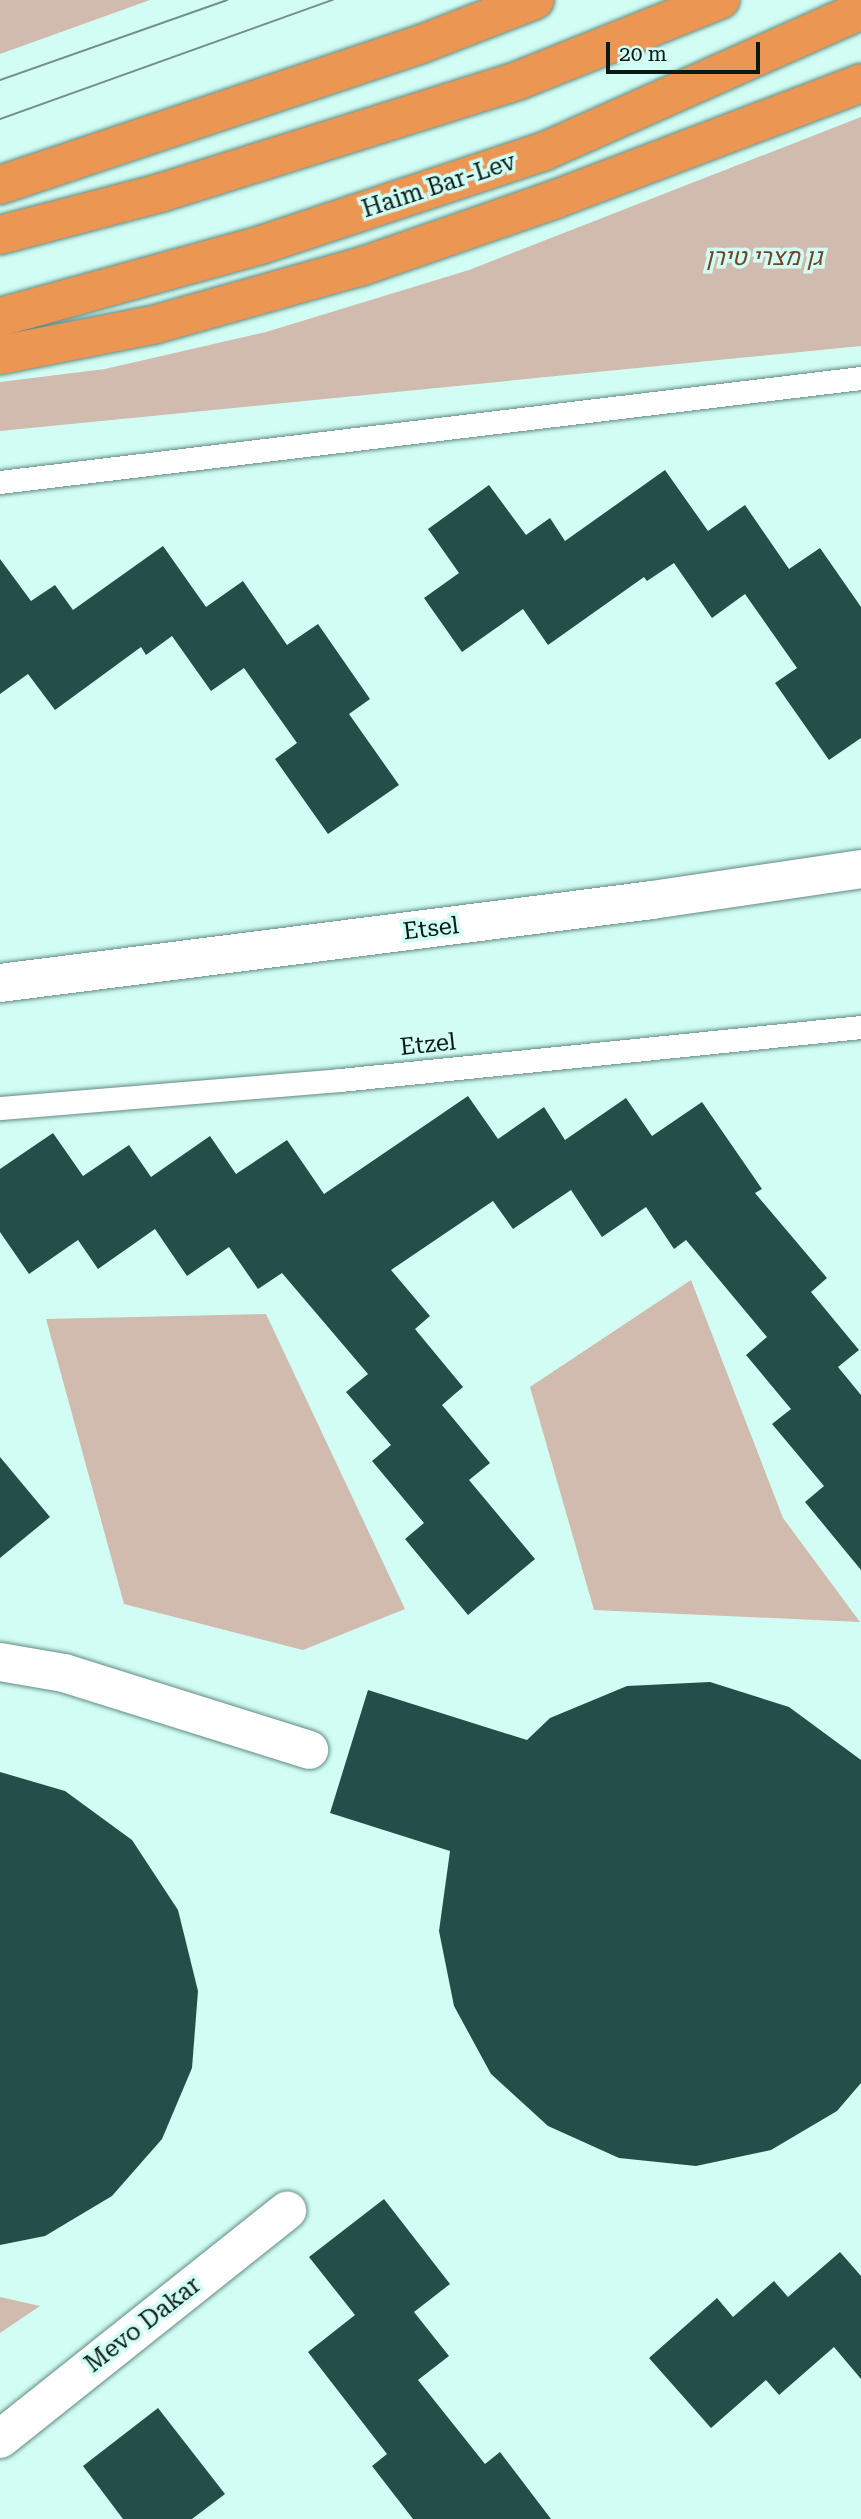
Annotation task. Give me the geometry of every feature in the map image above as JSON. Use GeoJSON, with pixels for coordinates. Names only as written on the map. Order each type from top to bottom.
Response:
{"type":"FeatureCollection","features":[{"type":"Feature","properties":{"kind":"highway"},"geometry":{"type":"LineString","coordinates":[[0,185],[406,49],[536,0]]}},
{"type":"Feature","properties":{"kind":"highway"},"geometry":{"type":"LineString","coordinates":[[0,234],[160,193],[517,81],[720,0]]}},
{"type":"Feature","properties":{"kind":"highway","name":"Haim Bar-Lev"},"geometry":{"type":"LineString","coordinates":[[0,317],[261,245],[545,151],[861,10]]}},
{"type":"Feature","properties":{"kind":"highway"},"geometry":{"type":"LineString","coordinates":[[0,355],[153,326],[360,267],[569,194],[861,83]]}},
{"type":"Feature","properties":{"kind":"street","name":"Etsel"},"geometry":{"type":"LineString","coordinates":[[0,983],[652,900],[861,869]]}},
{"type":"Feature","properties":{"kind":"street"},"geometry":{"type":"LineString","coordinates":[[0,1662],[64,1673],[309,1750]]}},
{"type":"Feature","properties":{"kind":"street","name":"Mevo Dakar"},"geometry":{"type":"LineString","coordinates":[[0,2439],[287,2211]]}},
{"type":"Feature","properties":{"kind":"lane"},"geometry":{"type":"LineString","coordinates":[[0,482],[861,378]]}},
{"type":"Feature","properties":{"kind":"lane","name":"Etzel"},"geometry":{"type":"LineString","coordinates":[[0,1108],[340,1080],[861,1027]]}},
{"type":"Feature","properties":{"kind":"green space"},"geometry":{"type":"Polygon","coordinates":[[[0,0],[150,0],[0,54],[0,0]]]}},
{"type":"Feature","properties":{"kind":"green space","name":"גן מצרי טירן"},"geometry":{"type":"Polygon","coordinates":[[[861,117],[861,346],[0,431],[0,382],[105,369],[266,332],[469,270],[861,117]]]}},
{"type":"Feature","properties":{"kind":"green space"},"geometry":{"type":"Polygon","coordinates":[[[691,1280],[783,1518],[860,1622],[594,1610],[530,1387],[691,1280]]]}},
{"type":"Feature","properties":{"kind":"green space"},"geometry":{"type":"Polygon","coordinates":[[[266,1314],[405,1609],[303,1650],[124,1604],[46,1319],[266,1314]]]}},
{"type":"Feature","properties":{"kind":"green space"},"geometry":{"type":"Polygon","coordinates":[[[0,2297],[40,2306],[0,2333],[0,2297]]]}},
{"type":"Feature","properties":{"kind":"building"},"geometry":{"type":"Polygon","coordinates":[[[665,470],[708,531],[745,505],[789,569],[820,548],[861,607],[861,738],[829,760],[775,683],[797,668],[745,594],[712,618],[674,563],[647,581],[644,577],[548,645],[523,609],[462,652],[424,598],[459,573],[428,529],[489,485],[526,535],[550,518],[565,541],[665,470]]]}},
{"type":"Feature","properties":{"kind":"building"},"geometry":{"type":"Polygon","coordinates":[[[163,546],[206,607],[243,581],[287,645],[318,624],[370,699],[349,714],[399,785],[328,834],[275,759],[297,743],[244,668],[211,691],[172,636],[146,655],[141,647],[55,710],[28,674],[0,694],[0,559],[31,601],[55,585],[73,610],[163,546]]]}},
{"type":"Feature","properties":{"kind":"building"},"geometry":{"type":"Polygon","coordinates":[[[468,1096],[498,1139],[544,1107],[565,1140],[626,1098],[652,1136],[702,1102],[762,1189],[755,1193],[827,1278],[811,1292],[859,1350],[838,1367],[861,1395],[861,1570],[805,1502],[824,1486],[772,1424],[791,1409],[746,1355],[767,1337],[686,1240],[674,1249],[646,1207],[602,1237],[571,1190],[513,1229],[493,1201],[391,1270],[430,1316],[415,1329],[463,1387],[442,1405],[490,1463],[469,1480],[535,1559],[468,1615],[405,1539],[424,1523],[372,1461],[391,1445],[346,1392],[368,1374],[282,1273],[258,1289],[229,1247],[187,1276],[155,1229],[98,1269],[78,1240],[29,1274],[0,1232],[0,1169],[53,1133],[83,1176],[129,1145],[151,1177],[210,1136],[236,1174],[287,1140],[324,1194],[468,1096]]]}},
{"type":"Feature","properties":{"kind":"building"},"geometry":{"type":"Polygon","coordinates":[[[0,1457],[50,1517],[0,1558],[0,1457]]]}},
{"type":"Feature","properties":{"kind":"building"},"geometry":{"type":"Polygon","coordinates":[[[710,1682],[789,1707],[861,1760],[861,2083],[837,2111],[771,2150],[696,2166],[619,2158],[548,2126],[491,2074],[454,2006],[439,1931],[450,1851],[330,1813],[368,1690],[527,1740],[550,1718],[627,1686],[710,1682]]]}},
{"type":"Feature","properties":{"kind":"building"},"geometry":{"type":"Polygon","coordinates":[[[0,1772],[65,1791],[132,1840],[178,1910],[198,1991],[192,2068],[162,2139],[112,2196],[45,2236],[0,2245],[0,1772]]]}},
{"type":"Feature","properties":{"kind":"building"},"geometry":{"type":"Polygon","coordinates":[[[384,2199],[450,2284],[414,2312],[449,2356],[418,2380],[485,2464],[500,2452],[551,2519],[413,2519],[372,2466],[387,2454],[308,2352],[355,2315],[309,2257],[384,2199]]]}},
{"type":"Feature","properties":{"kind":"building"},"geometry":{"type":"Polygon","coordinates":[[[840,2252],[861,2276],[861,2379],[834,2347],[779,2395],[766,2380],[711,2428],[649,2358],[717,2298],[733,2317],[774,2281],[788,2297],[840,2252]]]}},
{"type":"Feature","properties":{"kind":"building"},"geometry":{"type":"Polygon","coordinates":[[[158,2408],[225,2494],[192,2519],[123,2519],[83,2466],[158,2408]]]}},
{"type":"Feature","properties":{"kind":"tram line"},"geometry":{"type":"LineString","coordinates":[[0,80],[227,0]]}},
{"type":"Feature","properties":{"kind":"tram line"},"geometry":{"type":"LineString","coordinates":[[0,119],[333,0]]}}]}
